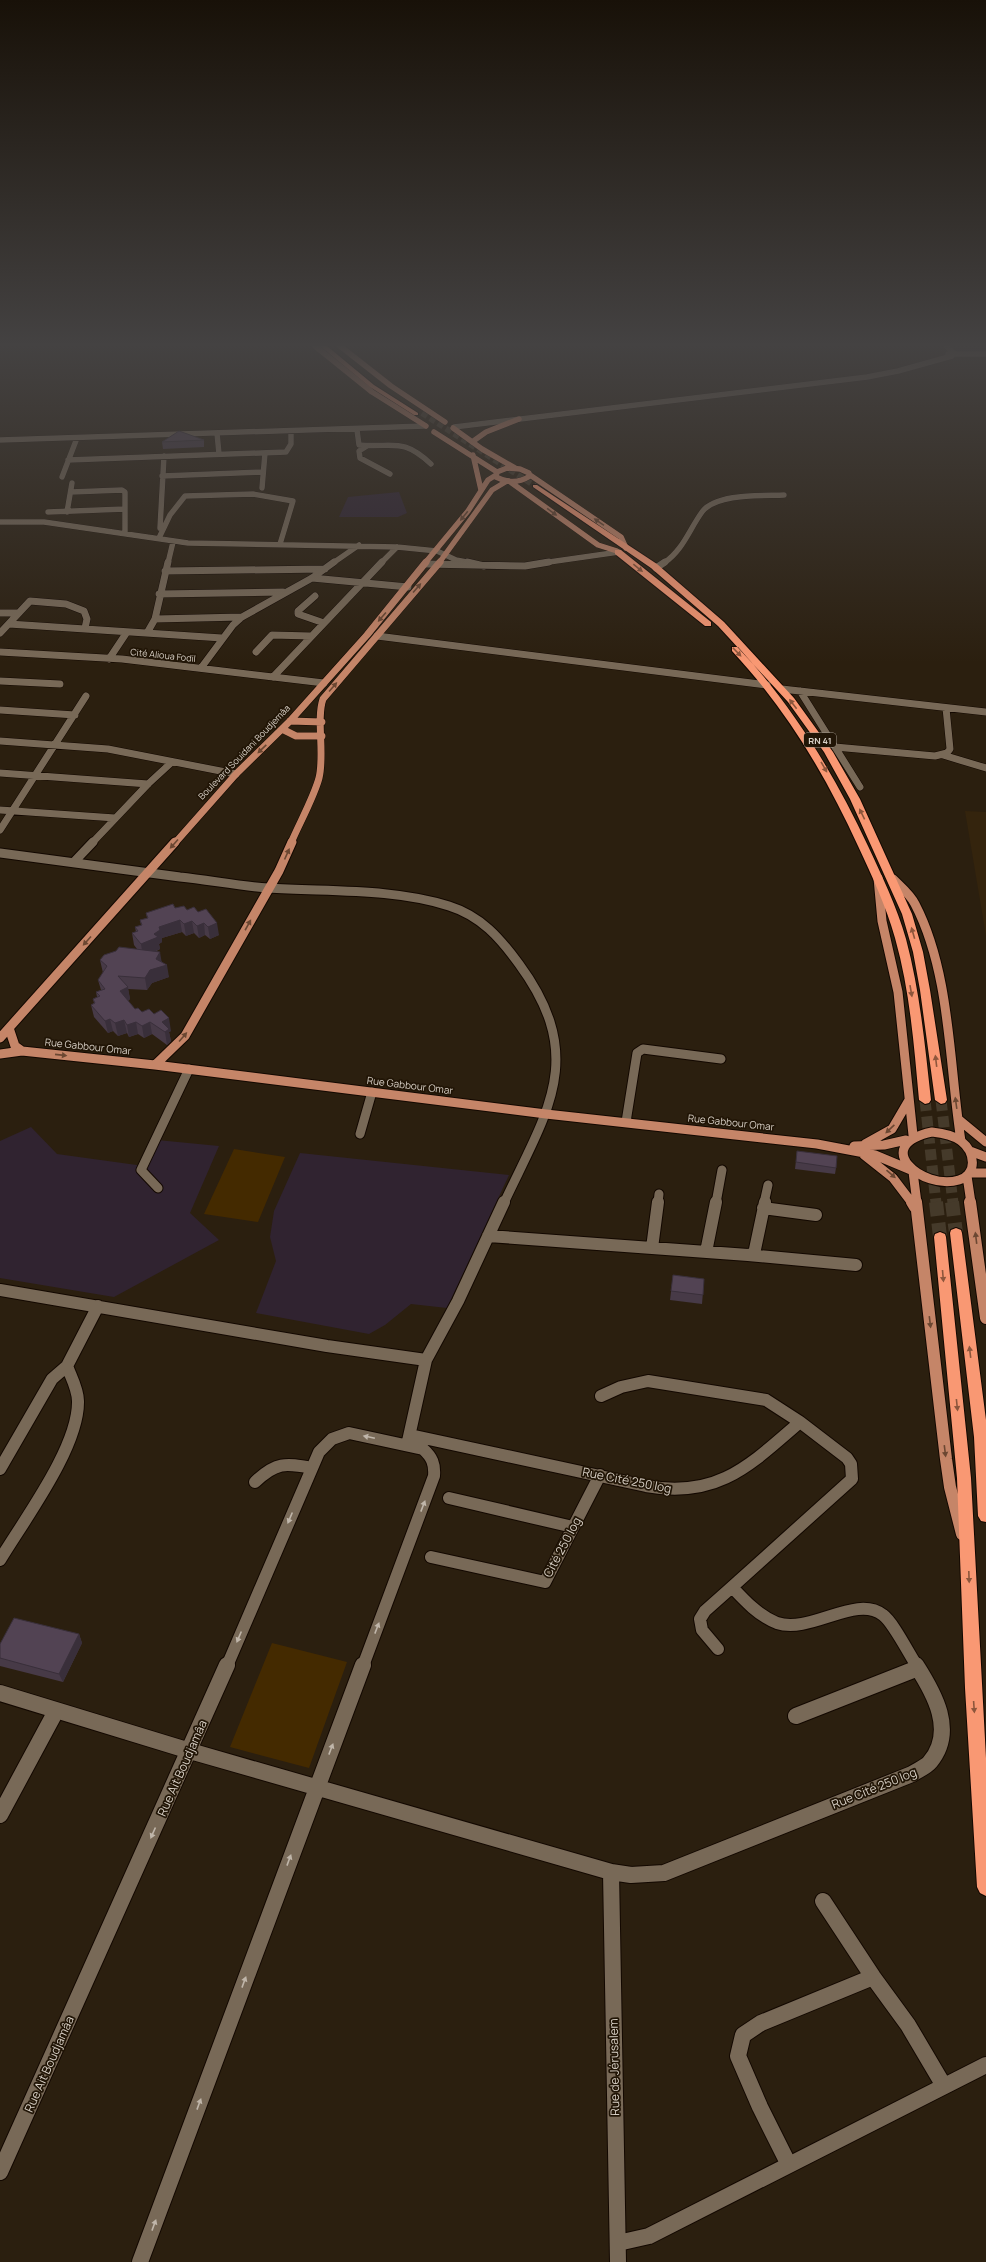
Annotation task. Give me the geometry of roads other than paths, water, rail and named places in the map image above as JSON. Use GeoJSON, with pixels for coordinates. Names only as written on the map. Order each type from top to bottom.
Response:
{"type":"FeatureCollection","features":[{"type":"Feature","properties":{"kind":"highway","name":"RN 41"},"geometry":{"type":"LineString","coordinates":[[528,487],[621,550],[711,626],[767,685],[802,731],[826,771],[878,878],[893,915],[904,953],[918,1033],[925,1100]]}},
{"type":"Feature","properties":{"kind":"highway","name":"RN 41"},"geometry":{"type":"LineString","coordinates":[[621,550],[656,568],[737,640],[782,689],[813,730],[842,775],[893,879],[907,914],[918,952],[933,1033],[941,1100]]}},
{"type":"Feature","properties":{"kind":"highway"},"geometry":{"type":"LineString","coordinates":[[956,1233],[985,1473],[986,1516]]}},
{"type":"Feature","properties":{"kind":"highway"},"geometry":{"type":"LineString","coordinates":[[940,1237],[963,1465],[969,1552],[973,1688],[986,1887]]}},
{"type":"Feature","properties":{"kind":"main road"},"geometry":{"type":"LineString","coordinates":[[467,452],[508,481],[528,487]]}},
{"type":"Feature","properties":{"kind":"main road"},"geometry":{"type":"LineString","coordinates":[[488,452],[516,468],[527,471],[530,475],[621,537],[625,542],[621,550]]}},
{"type":"Feature","properties":{"kind":"main road"},"geometry":{"type":"LineString","coordinates":[[473,455],[481,490]]}},
{"type":"Feature","properties":{"kind":"main road"},"geometry":{"type":"LineString","coordinates":[[496,473],[516,468]]}},
{"type":"Feature","properties":{"kind":"main road","name":"Boulevard Souidani Boudjemâa"},"geometry":{"type":"LineString","coordinates":[[0,1038],[236,774],[290,721],[324,683],[408,587],[472,506],[489,479],[496,473]]}},
{"type":"Feature","properties":{"kind":"main road"},"geometry":{"type":"LineString","coordinates":[[155,1065],[185,1036],[279,871],[319,778],[322,736],[320,708],[323,699],[437,566],[492,490],[508,481],[522,481],[530,475]]}},
{"type":"Feature","properties":{"kind":"main road"},"geometry":{"type":"LineString","coordinates":[[492,490],[528,487]]}},
{"type":"Feature","properties":{"kind":"main road"},"geometry":{"type":"LineString","coordinates":[[290,721],[306,720],[322,722]]}},
{"type":"Feature","properties":{"kind":"main road"},"geometry":{"type":"LineString","coordinates":[[282,729],[302,737],[322,736]]}},
{"type":"Feature","properties":{"kind":"main road"},"geometry":{"type":"LineString","coordinates":[[878,878],[878,898],[892,958],[904,1033],[909,1138],[903,1152],[912,1171],[918,1212],[950,1487],[969,1552]]}},
{"type":"Feature","properties":{"kind":"main road"},"geometry":{"type":"LineString","coordinates":[[893,879],[915,904],[930,945],[940,990],[961,1141]]}},
{"type":"Feature","properties":{"kind":"main road"},"geometry":{"type":"LineString","coordinates":[[8,1028],[15,1046],[22,1051]]}},
{"type":"Feature","properties":{"kind":"main road","name":"Rue Gabbour Omar"},"geometry":{"type":"LineString","coordinates":[[0,1054],[22,1051],[155,1065],[546,1114],[860,1149],[887,1159],[912,1171]]}},
{"type":"Feature","properties":{"kind":"main road"},"geometry":{"type":"LineString","coordinates":[[908,1100],[892,1129],[860,1149],[894,1177],[907,1192],[918,1212]]}},
{"type":"Feature","properties":{"kind":"main road"},"geometry":{"type":"LineString","coordinates":[[958,1119],[986,1142]]}},
{"type":"Feature","properties":{"kind":"main road"},"geometry":{"type":"LineString","coordinates":[[909,1138],[932,1132],[952,1136],[961,1141],[970,1151],[974,1165],[968,1174],[958,1180],[935,1181],[912,1171]]}},
{"type":"Feature","properties":{"kind":"main road","name":"Rue Gabbour Omar"},"geometry":{"type":"LineString","coordinates":[[860,1149],[884,1145],[909,1138]]}},
{"type":"Feature","properties":{"kind":"main road"},"geometry":{"type":"LineString","coordinates":[[970,1151],[986,1156]]}},
{"type":"Feature","properties":{"kind":"main road"},"geometry":{"type":"LineString","coordinates":[[968,1174],[986,1173]]}},
{"type":"Feature","properties":{"kind":"main road"},"geometry":{"type":"LineString","coordinates":[[968,1174],[986,1318]]}},
{"type":"Feature","properties":{"kind":"street"},"geometry":{"type":"LineString","coordinates":[[62,477],[71,452]]}},
{"type":"Feature","properties":{"kind":"street"},"geometry":{"type":"LineString","coordinates":[[68,460],[286,452]]}},
{"type":"Feature","properties":{"kind":"street"},"geometry":{"type":"LineString","coordinates":[[359,452],[360,458],[390,474]]}},
{"type":"Feature","properties":{"kind":"street"},"geometry":{"type":"LineString","coordinates":[[419,452],[431,464]]}},
{"type":"Feature","properties":{"kind":"street"},"geometry":{"type":"LineString","coordinates":[[262,488],[265,453]]}},
{"type":"Feature","properties":{"kind":"street"},"geometry":{"type":"LineString","coordinates":[[159,538],[164,456]]}},
{"type":"Feature","properties":{"kind":"street"},"geometry":{"type":"LineString","coordinates":[[162,476],[263,472]]}},
{"type":"Feature","properties":{"kind":"street"},"geometry":{"type":"LineString","coordinates":[[67,512],[72,483]]}},
{"type":"Feature","properties":{"kind":"street"},"geometry":{"type":"LineString","coordinates":[[70,495],[122,490],[125,492],[124,533]]}},
{"type":"Feature","properties":{"kind":"street"},"geometry":{"type":"LineString","coordinates":[[159,538],[165,520],[174,511],[179,500],[185,496],[242,494],[272,495],[293,501],[280,544]]}},
{"type":"Feature","properties":{"kind":"street"},"geometry":{"type":"LineString","coordinates":[[656,568],[668,563],[682,545],[705,508],[715,502],[731,498],[784,495]]}},
{"type":"Feature","properties":{"kind":"street"},"geometry":{"type":"LineString","coordinates":[[48,512],[125,509]]}},
{"type":"Feature","properties":{"kind":"street"},"geometry":{"type":"LineString","coordinates":[[0,522],[44,522],[159,538],[173,542],[397,547],[436,551],[460,561],[484,566]]}},
{"type":"Feature","properties":{"kind":"street"},"geometry":{"type":"LineString","coordinates":[[147,633],[155,619],[173,542]]}},
{"type":"Feature","properties":{"kind":"street"},"geometry":{"type":"LineString","coordinates":[[201,668],[222,638],[242,617],[312,578],[359,545]]}},
{"type":"Feature","properties":{"kind":"street"},"geometry":{"type":"LineString","coordinates":[[273,677],[397,547]]}},
{"type":"Feature","properties":{"kind":"street"},"geometry":{"type":"LineString","coordinates":[[426,564],[437,566],[532,565],[621,550]]}},
{"type":"Feature","properties":{"kind":"street"},"geometry":{"type":"LineString","coordinates":[[165,571],[325,569]]}},
{"type":"Feature","properties":{"kind":"street"},"geometry":{"type":"LineString","coordinates":[[312,578],[408,587]]}},
{"type":"Feature","properties":{"kind":"street"},"geometry":{"type":"LineString","coordinates":[[160,594],[285,592]]}},
{"type":"Feature","properties":{"kind":"street"},"geometry":{"type":"LineString","coordinates":[[315,596],[298,611],[298,614],[324,622]]}},
{"type":"Feature","properties":{"kind":"street"},"geometry":{"type":"LineString","coordinates":[[0,633],[30,601],[66,604],[84,611],[87,619],[84,628]]}},
{"type":"Feature","properties":{"kind":"street"},"geometry":{"type":"LineString","coordinates":[[0,613],[18,613]]}},
{"type":"Feature","properties":{"kind":"street"},"geometry":{"type":"LineString","coordinates":[[155,619],[242,617]]}},
{"type":"Feature","properties":{"kind":"street"},"geometry":{"type":"LineString","coordinates":[[9,624],[222,638]]}},
{"type":"Feature","properties":{"kind":"street"},"geometry":{"type":"LineString","coordinates":[[109,659],[127,632]]}},
{"type":"Feature","properties":{"kind":"street"},"geometry":{"type":"LineString","coordinates":[[256,652],[272,635],[312,636]]}},
{"type":"Feature","properties":{"kind":"street"},"geometry":{"type":"LineString","coordinates":[[377,636],[767,685]]}},
{"type":"Feature","properties":{"kind":"street","name":"Cité Alioua Fodil"},"geometry":{"type":"LineString","coordinates":[[0,652],[109,659],[201,668],[324,683]]}},
{"type":"Feature","properties":{"kind":"street"},"geometry":{"type":"LineString","coordinates":[[0,681],[60,684]]}},
{"type":"Feature","properties":{"kind":"street"},"geometry":{"type":"LineString","coordinates":[[782,689],[986,712]]}},
{"type":"Feature","properties":{"kind":"street"},"geometry":{"type":"LineString","coordinates":[[800,691],[860,787]]}},
{"type":"Feature","properties":{"kind":"street"},"geometry":{"type":"LineString","coordinates":[[0,830],[57,745],[86,696]]}},
{"type":"Feature","properties":{"kind":"street"},"geometry":{"type":"LineString","coordinates":[[944,755],[950,749],[946,708]]}},
{"type":"Feature","properties":{"kind":"street"},"geometry":{"type":"LineString","coordinates":[[0,710],[75,715]]}},
{"type":"Feature","properties":{"kind":"street"},"geometry":{"type":"LineString","coordinates":[[0,741],[108,748],[236,774]]}},
{"type":"Feature","properties":{"kind":"street"},"geometry":{"type":"LineString","coordinates":[[835,747],[935,756],[944,755],[960,762],[986,768]]}},
{"type":"Feature","properties":{"kind":"street"},"geometry":{"type":"LineString","coordinates":[[74,862],[148,784],[172,762]]}},
{"type":"Feature","properties":{"kind":"street"},"geometry":{"type":"LineString","coordinates":[[0,773],[148,784]]}},
{"type":"Feature","properties":{"kind":"street"},"geometry":{"type":"LineString","coordinates":[[0,810],[115,818]]}},
{"type":"Feature","properties":{"kind":"street"},"geometry":{"type":"LineString","coordinates":[[0,853],[268,888],[297,888],[436,901],[457,907],[480,920],[509,951],[531,981],[548,1012],[557,1039],[557,1066],[546,1114],[488,1236],[426,1360],[409,1440],[431,1455],[435,1465],[434,1476],[140,2262]]}},
{"type":"Feature","properties":{"kind":"street"},"geometry":{"type":"LineString","coordinates":[[626,1122],[637,1052],[643,1049],[721,1059]]}},
{"type":"Feature","properties":{"kind":"street"},"geometry":{"type":"LineString","coordinates":[[158,1188],[141,1170],[189,1069]]}},
{"type":"Feature","properties":{"kind":"street"},"geometry":{"type":"LineString","coordinates":[[360,1134],[372,1092]]}},
{"type":"Feature","properties":{"kind":"street"},"geometry":{"type":"LineString","coordinates":[[706,1252],[722,1170]]}},
{"type":"Feature","properties":{"kind":"street"},"geometry":{"type":"LineString","coordinates":[[748,1255],[754,1254],[768,1185]]}},
{"type":"Feature","properties":{"kind":"street"},"geometry":{"type":"LineString","coordinates":[[652,1248],[659,1194]]}},
{"type":"Feature","properties":{"kind":"street"},"geometry":{"type":"LineString","coordinates":[[763,1208],[816,1215]]}},
{"type":"Feature","properties":{"kind":"street"},"geometry":{"type":"LineString","coordinates":[[488,1236],[818,1260],[856,1265]]}},
{"type":"Feature","properties":{"kind":"street"},"geometry":{"type":"LineString","coordinates":[[0,1290],[327,1346],[426,1360]]}},
{"type":"Feature","properties":{"kind":"street"},"geometry":{"type":"LineString","coordinates":[[0,1469],[52,1379],[67,1366],[98,1306]]}},
{"type":"Feature","properties":{"kind":"street"},"geometry":{"type":"LineString","coordinates":[[0,1560],[68,1446],[76,1423],[78,1402],[67,1366]]}},
{"type":"Feature","properties":{"kind":"street"},"geometry":{"type":"LineString","coordinates":[[601,1396],[622,1387],[648,1381],[749,1396],[766,1400],[800,1422],[847,1458],[851,1464],[852,1479],[705,1611],[700,1619],[702,1630],[718,1649]]}},
{"type":"Feature","properties":{"kind":"street","name":"Rue Cité 250 log"},"geometry":{"type":"LineString","coordinates":[[409,1440],[661,1488],[682,1490],[697,1489],[723,1479],[751,1464],[800,1422]]}},
{"type":"Feature","properties":{"kind":"street","name":"Rue Ait Boudjamâa"},"geometry":{"type":"LineString","coordinates":[[0,2172],[190,1751],[312,1468],[326,1442],[336,1435],[349,1433],[409,1440]]}},
{"type":"Feature","properties":{"kind":"street"},"geometry":{"type":"LineString","coordinates":[[255,1482],[269,1468],[279,1464],[312,1468]]}},
{"type":"Feature","properties":{"kind":"street","name":"Cité 250 log"},"geometry":{"type":"LineString","coordinates":[[431,1557],[545,1582],[600,1476]]}},
{"type":"Feature","properties":{"kind":"street"},"geometry":{"type":"LineString","coordinates":[[449,1498],[573,1527]]}},
{"type":"Feature","properties":{"kind":"street","name":"Rue Cité 250 log"},"geometry":{"type":"LineString","coordinates":[[0,1693],[190,1751],[317,1786],[611,1872],[631,1875],[664,1873],[912,1774],[930,1763],[939,1749],[943,1730],[940,1710],[918,1668],[885,1616],[878,1610],[869,1607],[860,1608],[797,1627],[784,1625],[773,1622],[751,1609],[732,1587]]}},
{"type":"Feature","properties":{"kind":"street"},"geometry":{"type":"LineString","coordinates":[[796,1716],[918,1668]]}},
{"type":"Feature","properties":{"kind":"street"},"geometry":{"type":"LineString","coordinates":[[0,1815],[56,1711]]}},
{"type":"Feature","properties":{"kind":"street","name":"Rue de Jérusalem"},"geometry":{"type":"LineString","coordinates":[[611,1872],[618,2262]]}},
{"type":"Feature","properties":{"kind":"street"},"geometry":{"type":"LineString","coordinates":[[823,1901],[873,1977],[908,2025],[944,2086]]}},
{"type":"Feature","properties":{"kind":"street"},"geometry":{"type":"LineString","coordinates":[[789,2165],[760,2107],[738,2056],[739,2045],[743,2035],[761,2023],[873,1977]]}},
{"type":"Feature","properties":{"kind":"street"},"geometry":{"type":"LineString","coordinates":[[618,2243],[648,2236],[986,2065]]}},
{"type":"Feature","properties":{"kind":"tunnel"},"geometry":{"type":"LineString","coordinates":[[482,452],[535,486]]}},
{"type":"Feature","properties":{"kind":"tunnel"},"geometry":{"type":"LineString","coordinates":[[925,1100],[936,1203]]}},
{"type":"Feature","properties":{"kind":"tunnel"},"geometry":{"type":"LineString","coordinates":[[941,1100],[953,1203]]}},
{"type":"Feature","properties":{"kind":"tunnel"},"geometry":{"type":"LineString","coordinates":[[936,1202],[940,1237]]}},
{"type":"Feature","properties":{"kind":"tunnel"},"geometry":{"type":"LineString","coordinates":[[952,1202],[956,1233]]}}]}
